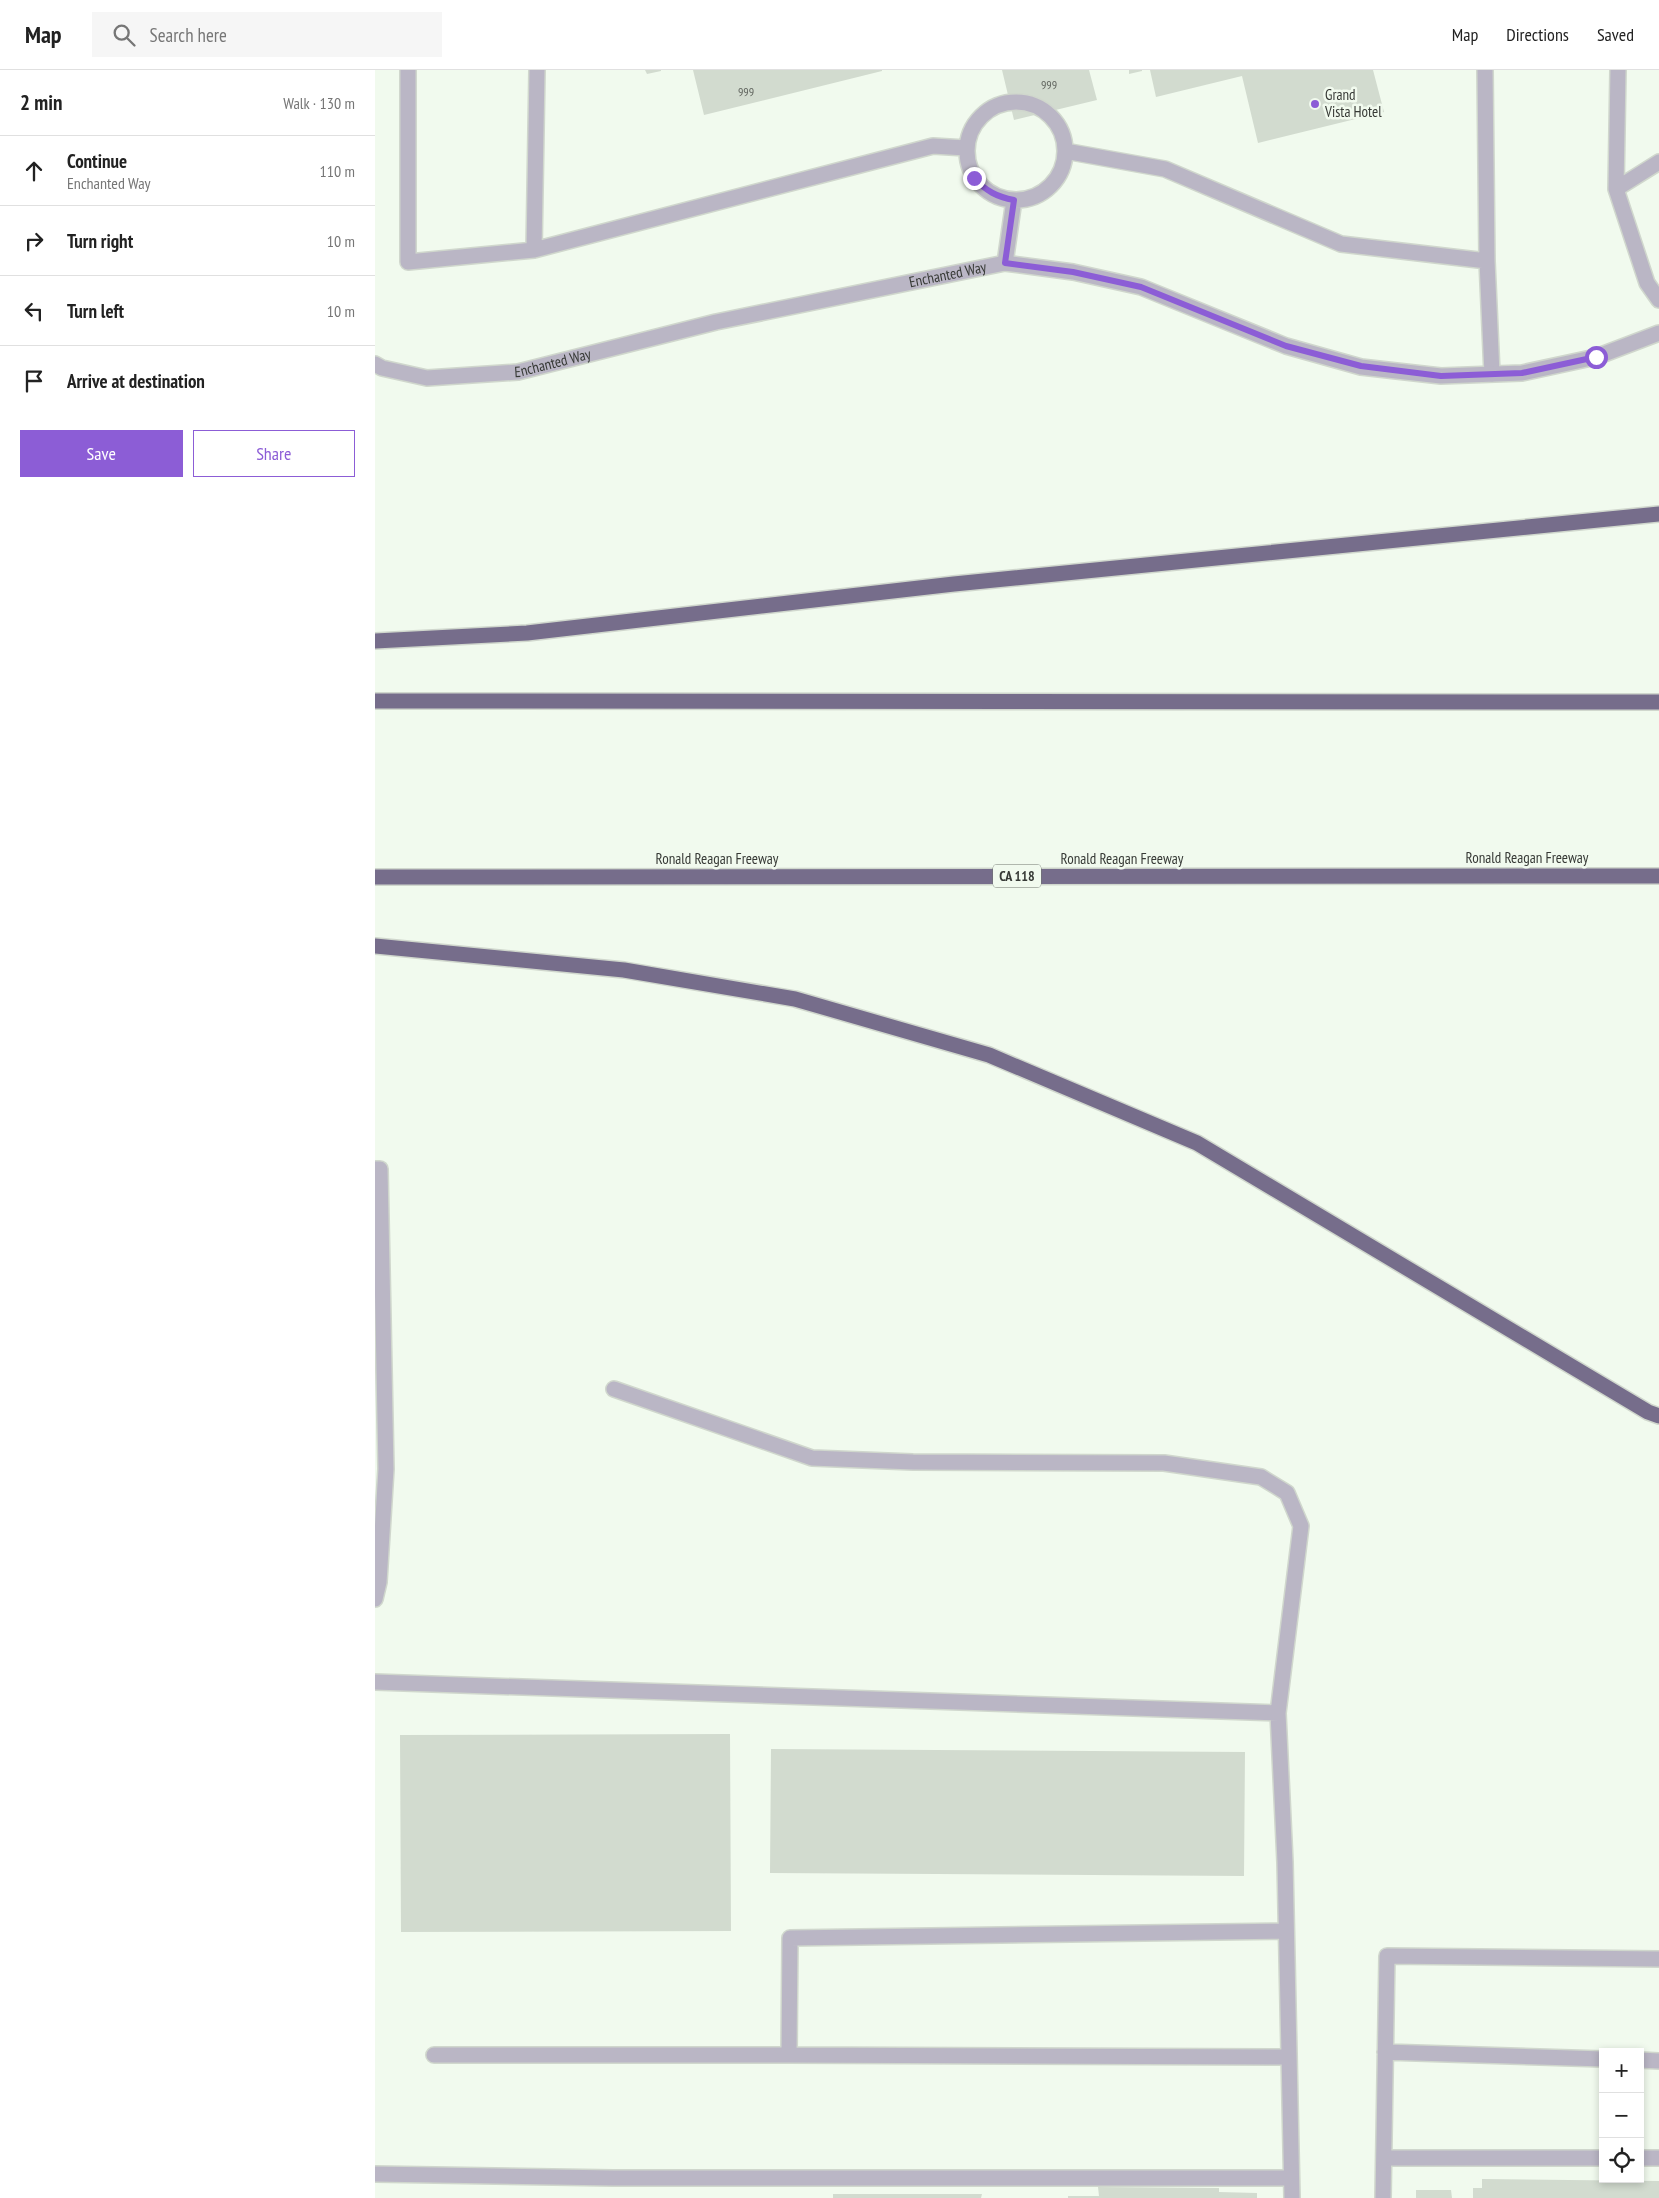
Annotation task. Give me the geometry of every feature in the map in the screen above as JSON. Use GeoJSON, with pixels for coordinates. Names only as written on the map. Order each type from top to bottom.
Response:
{"type":"FeatureCollection","features":[{"type":"Feature","properties":{"kind":"highway"},"geometry":{"type":"LineString","coordinates":[[375,641],[527,634],[954,584],[1659,514]]}},
{"type":"Feature","properties":{"kind":"highway"},"geometry":{"type":"LineString","coordinates":[[375,701],[1659,702]]}},
{"type":"Feature","properties":{"kind":"highway","name":"Ronald Reagan Freeway"},"geometry":{"type":"LineString","coordinates":[[375,877],[1659,876]]}},
{"type":"Feature","properties":{"kind":"highway"},"geometry":{"type":"LineString","coordinates":[[375,946],[624,970],[795,999],[989,1055],[1197,1144],[1639,1407],[1659,1416]]}},
{"type":"Feature","properties":{"kind":"street"},"geometry":{"type":"LineString","coordinates":[[408,70],[408,262],[534,250],[933,146],[966,148]]}},
{"type":"Feature","properties":{"kind":"street"},"geometry":{"type":"LineString","coordinates":[[534,250],[537,70]]}},
{"type":"Feature","properties":{"kind":"street"},"geometry":{"type":"LineString","coordinates":[[1485,70],[1487,261],[1492,374]]}},
{"type":"Feature","properties":{"kind":"street"},"geometry":{"type":"LineString","coordinates":[[1618,70],[1617,189],[1647,283],[1659,300]]}},
{"type":"Feature","properties":{"kind":"street"},"geometry":{"type":"LineString","coordinates":[[1009,101],[1025,102],[1048,114],[1063,134],[1065,151],[1063,166],[1055,181],[1044,191],[1030,198],[1014,200],[999,197],[985,190],[974,178],[967,163],[966,148],[969,132],[979,117],[992,107],[1009,101]]}},
{"type":"Feature","properties":{"kind":"street"},"geometry":{"type":"LineString","coordinates":[[1065,151],[1165,169],[1341,244],[1487,261]]}},
{"type":"Feature","properties":{"kind":"street"},"geometry":{"type":"LineString","coordinates":[[1617,189],[1659,162]]}},
{"type":"Feature","properties":{"kind":"street"},"geometry":{"type":"LineString","coordinates":[[1005,263],[1014,200]]}},
{"type":"Feature","properties":{"kind":"street","name":"Enchanted Way"},"geometry":{"type":"LineString","coordinates":[[375,364],[382,368],[427,378],[518,372],[716,322],[1005,263],[1073,272],[1141,287],[1286,346],[1361,366],[1441,376],[1522,373],[1596,357],[1659,333]]}},
{"type":"Feature","properties":{"kind":"street"},"geometry":{"type":"LineString","coordinates":[[375,1169],[380,1169],[386,1469],[379,1582],[375,1599]]}},
{"type":"Feature","properties":{"kind":"street"},"geometry":{"type":"LineString","coordinates":[[614,1389],[812,1458],[913,1462],[1164,1463],[1261,1477],[1287,1493],[1301,1526],[1278,1713],[1286,1932],[1292,2198]]}},
{"type":"Feature","properties":{"kind":"street"},"geometry":{"type":"LineString","coordinates":[[375,1682],[1278,1713]]}},
{"type":"Feature","properties":{"kind":"street"},"geometry":{"type":"LineString","coordinates":[[789,2055],[790,1938],[1286,1932]]}},
{"type":"Feature","properties":{"kind":"street"},"geometry":{"type":"LineString","coordinates":[[1383,2198],[1387,1956],[1659,1959]]}},
{"type":"Feature","properties":{"kind":"street"},"geometry":{"type":"LineString","coordinates":[[1385,2052],[1599,2059]]}},
{"type":"Feature","properties":{"kind":"street"},"geometry":{"type":"LineString","coordinates":[[434,2055],[1288,2057]]}},
{"type":"Feature","properties":{"kind":"street"},"geometry":{"type":"LineString","coordinates":[[1644,2060],[1659,2061]]}},
{"type":"Feature","properties":{"kind":"street"},"geometry":{"type":"LineString","coordinates":[[1384,2158],[1599,2158]]}},
{"type":"Feature","properties":{"kind":"street"},"geometry":{"type":"LineString","coordinates":[[1644,2158],[1659,2158]]}},
{"type":"Feature","properties":{"kind":"street"},"geometry":{"type":"LineString","coordinates":[[375,2174],[623,2178],[1291,2178]]}},
{"type":"Feature","properties":{"kind":"building"},"geometry":{"type":"Polygon","coordinates":[[[645,70],[661,70],[661,71],[647,74],[645,70]]]}},
{"type":"Feature","properties":{"kind":"building"},"geometry":{"type":"Polygon","coordinates":[[[693,70],[882,70],[882,71],[704,115],[693,70]]]}},
{"type":"Feature","properties":{"kind":"building"},"geometry":{"type":"Polygon","coordinates":[[[1002,70],[1089,70],[1097,100],[1014,120],[1002,70]]]}},
{"type":"Feature","properties":{"kind":"building"},"geometry":{"type":"Polygon","coordinates":[[[1129,70],[1142,70],[1142,71],[1129,74],[1129,70]]]}},
{"type":"Feature","properties":{"kind":"building","name":"Grand Vista Hotel"},"geometry":{"type":"Polygon","coordinates":[[[1150,70],[1373,70],[1384,112],[1258,143],[1242,76],[1156,97],[1150,70]]]}},
{"type":"Feature","properties":{"kind":"building"},"geometry":{"type":"Polygon","coordinates":[[[730,1734],[731,1931],[401,1932],[400,1735],[730,1734]]]}},
{"type":"Feature","properties":{"kind":"building"},"geometry":{"type":"Polygon","coordinates":[[[771,1749],[1245,1752],[1244,1876],[770,1873],[771,1749]]]}},
{"type":"Feature","properties":{"kind":"building"},"geometry":{"type":"Polygon","coordinates":[[[1482,2179],[1599,2180],[1599,2183],[1659,2181],[1659,2198],[1473,2198],[1473,2188],[1482,2188],[1482,2179]]]}},
{"type":"Feature","properties":{"kind":"building"},"geometry":{"type":"Polygon","coordinates":[[[1098,2187],[1219,2188],[1219,2192],[1257,2193],[1257,2198],[1068,2198],[1068,2196],[1099,2196],[1098,2187]]]}},
{"type":"Feature","properties":{"kind":"building"},"geometry":{"type":"Polygon","coordinates":[[[1416,2190],[1451,2190],[1452,2198],[1416,2198],[1416,2190]]]}},
{"type":"Feature","properties":{"kind":"building"},"geometry":{"type":"Polygon","coordinates":[[[833,2194],[982,2194],[981,2198],[833,2198],[833,2194]]]}},
{"type":"Feature","properties":{"kind":"place","name":"Grand Vista Hotel"},"geometry":{"type":"Point","coordinates":[1315,104]}},
{"type":"Feature","properties":{"kind":"route"},"geometry":{"type":"LineString","coordinates":[[974,178],[985,190],[999,197],[1014,200],[1005,263],[1073,272],[1141,287],[1286,346],[1361,366],[1441,376],[1522,373],[1596,357]]}}]}
